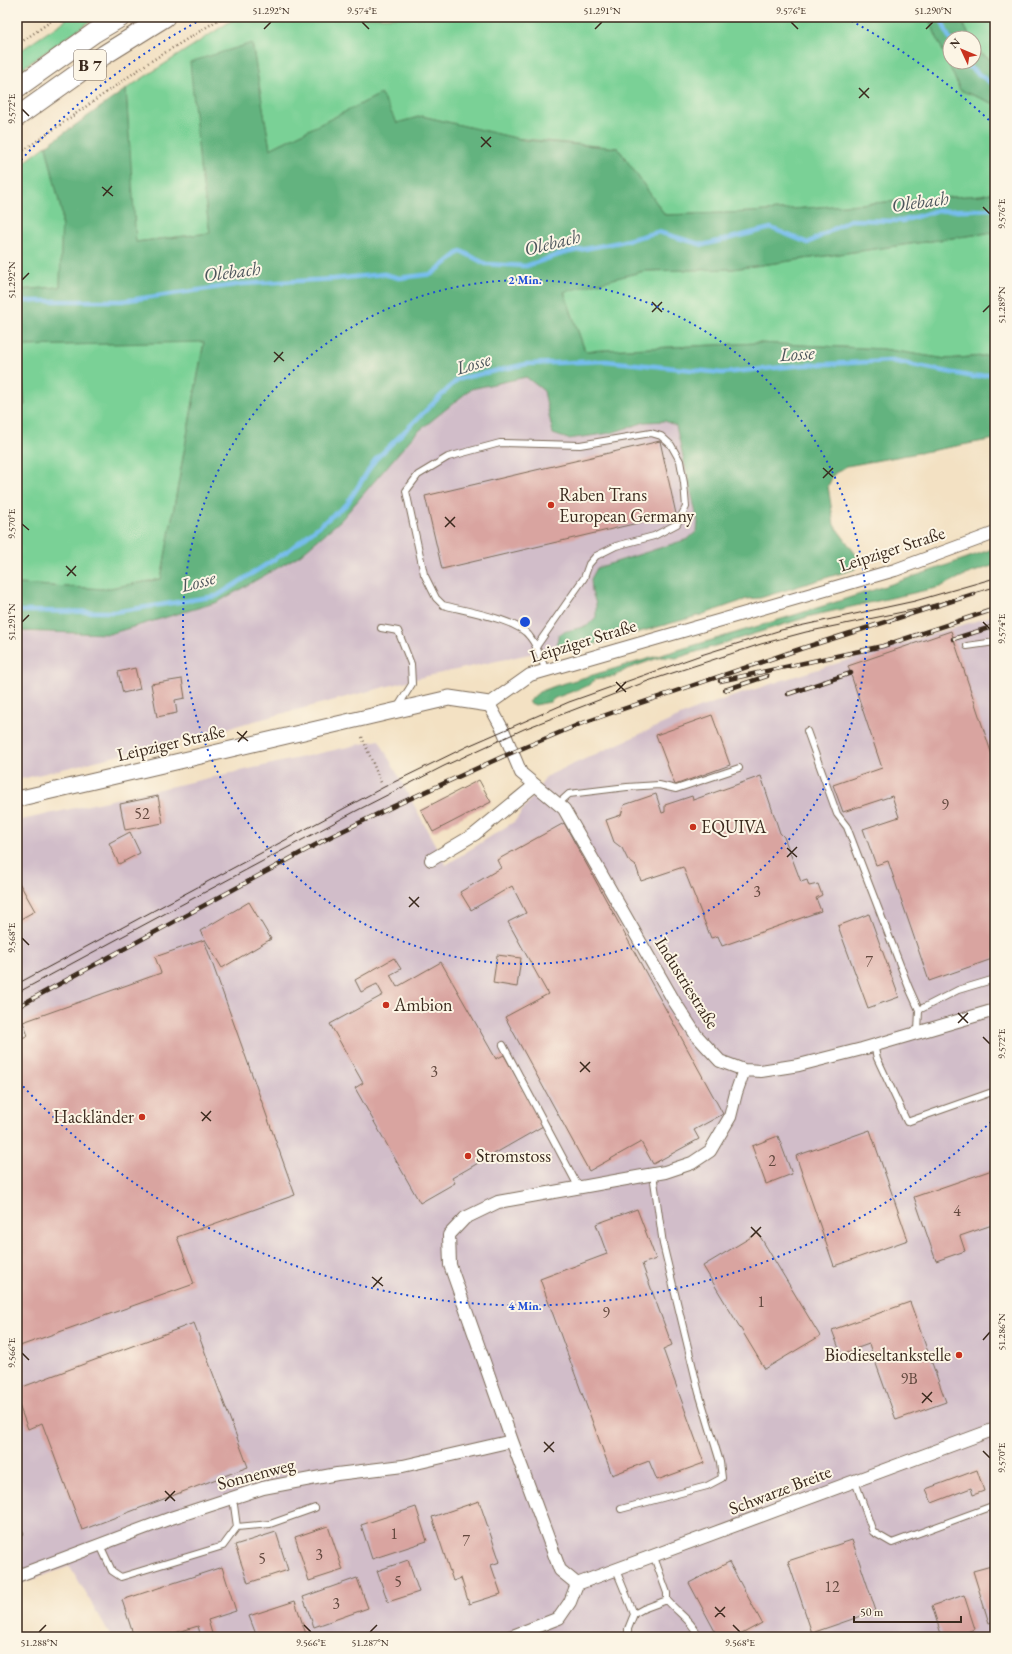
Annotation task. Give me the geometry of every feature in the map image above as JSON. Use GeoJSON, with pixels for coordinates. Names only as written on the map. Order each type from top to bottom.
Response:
{"type":"FeatureCollection","features":[{"type":"Feature","properties":{"kind":"highway","name":"B 7"},"geometry":{"type":"LineString","coordinates":[[17,88],[94,33],[121,17]]}},
{"type":"Feature","properties":{"kind":"highway","name":"B 7"},"geometry":{"type":"LineString","coordinates":[[17,117],[104,55],[165,17]]}},
{"type":"Feature","properties":{"kind":"street","name":"Leipziger Straße"},"geometry":{"type":"LineString","coordinates":[[17,799],[449,698],[489,704],[530,675],[895,570],[995,533]]}},
{"type":"Feature","properties":{"kind":"street","name":"Industriestraße"},"geometry":{"type":"LineString","coordinates":[[489,704],[503,730],[522,773],[564,809],[674,1001],[696,1035],[720,1061],[744,1070],[761,1071],[800,1065],[995,1010]]}},
{"type":"Feature","properties":{"kind":"street"},"geometry":{"type":"LineString","coordinates":[[431,860],[474,834],[535,785]]}},
{"type":"Feature","properties":{"kind":"street"},"geometry":{"type":"LineString","coordinates":[[510,1637],[560,1618],[570,1602],[577,1584],[560,1570],[512,1441],[450,1265],[449,1235],[465,1218],[498,1202],[664,1172],[692,1163],[710,1151],[730,1117],[744,1070]]}},
{"type":"Feature","properties":{"kind":"street","name":"Schwarze Breite"},"geometry":{"type":"LineString","coordinates":[[577,1584],[654,1557],[995,1429]]}},
{"type":"Feature","properties":{"kind":"street","name":"Sonnenweg"},"geometry":{"type":"LineString","coordinates":[[17,1576],[172,1518],[263,1488],[337,1474],[403,1466],[512,1441]]}},
{"type":"Feature","properties":{"kind":"lane"},"geometry":{"type":"LineString","coordinates":[[536,646],[584,578],[589,564],[596,556],[616,546],[654,536],[677,524],[686,507],[680,461],[671,445],[661,436],[651,433],[580,445],[500,443],[448,457],[418,475],[406,491],[424,574],[436,598],[443,605],[508,622],[522,628],[530,636],[536,646],[546,671]]}},
{"type":"Feature","properties":{"kind":"lane"},"geometry":{"type":"LineString","coordinates":[[381,628],[398,631],[411,664],[412,684],[395,711]]}},
{"type":"Feature","properties":{"kind":"lane"},"geometry":{"type":"LineString","coordinates":[[967,646],[995,642]]}},
{"type":"Feature","properties":{"kind":"lane"},"geometry":{"type":"LineString","coordinates":[[808,731],[837,814],[847,827],[909,988],[919,1010],[918,1032]]}},
{"type":"Feature","properties":{"kind":"lane"},"geometry":{"type":"LineString","coordinates":[[558,804],[569,794],[659,785],[676,789],[739,768]]}},
{"type":"Feature","properties":{"kind":"lane"},"geometry":{"type":"LineString","coordinates":[[919,1010],[958,990],[995,979]]}},
{"type":"Feature","properties":{"kind":"lane"},"geometry":{"type":"LineString","coordinates":[[502,1045],[579,1188]]}},
{"type":"Feature","properties":{"kind":"lane"},"geometry":{"type":"LineString","coordinates":[[874,1045],[877,1058],[907,1122],[995,1092]]}},
{"type":"Feature","properties":{"kind":"lane"},"geometry":{"type":"LineString","coordinates":[[621,1509],[707,1486],[722,1478],[720,1462],[699,1393],[663,1244],[653,1174]]}},
{"type":"Feature","properties":{"kind":"lane"},"geometry":{"type":"LineString","coordinates":[[855,1481],[873,1532],[892,1543],[995,1505]]}},
{"type":"Feature","properties":{"kind":"lane"},"geometry":{"type":"LineString","coordinates":[[100,1545],[112,1571],[121,1577],[223,1546],[237,1527],[234,1505]]}},
{"type":"Feature","properties":{"kind":"lane"},"geometry":{"type":"LineString","coordinates":[[237,1527],[270,1524],[315,1508]]}},
{"type":"Feature","properties":{"kind":"lane"},"geometry":{"type":"LineString","coordinates":[[654,1557],[667,1592],[667,1600],[676,1610],[695,1626],[699,1637]]}},
{"type":"Feature","properties":{"kind":"lane"},"geometry":{"type":"LineString","coordinates":[[616,1570],[634,1614]]}},
{"type":"Feature","properties":{"kind":"lane"},"geometry":{"type":"LineString","coordinates":[[628,1637],[628,1629],[634,1614],[643,1608],[667,1600]]}},
{"type":"Feature","properties":{"kind":"path"},"geometry":{"type":"LineString","coordinates":[[17,45],[57,17]]}},
{"type":"Feature","properties":{"kind":"path"},"geometry":{"type":"LineString","coordinates":[[17,155],[148,63],[223,17]]}},
{"type":"Feature","properties":{"kind":"path"},"geometry":{"type":"LineString","coordinates":[[362,737],[382,785]]}},
{"type":"Feature","properties":{"kind":"shaded area"},"geometry":{"type":"Polygon","coordinates":[[[527,377],[544,391],[553,434],[611,433],[645,422],[665,421],[676,426],[698,522],[697,531],[688,539],[592,592],[596,604],[596,617],[587,626],[563,632],[558,636],[557,648],[423,677],[186,739],[17,780],[17,632],[109,634],[218,602],[300,555],[341,520],[415,434],[471,389],[527,377]]]}},
{"type":"Feature","properties":{"kind":"shaded area"},"geometry":{"type":"Polygon","coordinates":[[[995,615],[995,1637],[111,1637],[70,1566],[17,1585],[17,821],[379,740],[446,865],[515,821],[547,776],[698,708],[783,680],[995,615]]]}},
{"type":"Feature","properties":{"kind":"green space"},"geometry":{"type":"Polygon","coordinates":[[[65,17],[96,17],[17,72],[17,53],[66,20],[65,17]]]}},
{"type":"Feature","properties":{"kind":"green space"},"geometry":{"type":"Polygon","coordinates":[[[237,17],[928,17],[942,49],[942,70],[951,70],[960,90],[995,104],[995,192],[981,195],[752,212],[665,215],[618,148],[515,138],[422,116],[397,123],[381,94],[270,149],[252,43],[200,166],[210,233],[135,242],[126,89],[237,17]]]}},
{"type":"Feature","properties":{"kind":"green space"},"geometry":{"type":"Polygon","coordinates":[[[928,17],[959,17],[966,30],[942,30],[942,49],[928,17]]]}},
{"type":"Feature","properties":{"kind":"green space"},"geometry":{"type":"Polygon","coordinates":[[[959,17],[995,17],[995,62],[982,53],[982,30],[966,30],[959,17]]]}},
{"type":"Feature","properties":{"kind":"green space"},"geometry":{"type":"Polygon","coordinates":[[[252,43],[270,149],[381,94],[397,123],[422,116],[524,140],[618,148],[665,215],[752,212],[981,195],[995,192],[995,232],[733,269],[644,271],[564,292],[585,351],[758,343],[883,349],[946,359],[995,355],[995,439],[847,466],[834,474],[828,486],[834,525],[857,556],[855,569],[760,598],[747,599],[701,615],[562,652],[557,648],[558,636],[563,632],[587,626],[596,617],[596,604],[592,592],[591,579],[597,568],[688,539],[697,531],[698,522],[676,426],[665,421],[645,422],[611,433],[568,439],[553,434],[544,391],[526,377],[471,389],[415,434],[341,520],[300,555],[218,602],[109,634],[17,631],[17,584],[104,589],[161,579],[204,342],[19,346],[25,405],[17,408],[17,290],[60,287],[62,214],[46,146],[126,89],[136,242],[210,233],[200,166],[190,62],[252,43]]]}},
{"type":"Feature","properties":{"kind":"green space"},"geometry":{"type":"Polygon","coordinates":[[[982,55],[995,62],[995,104],[960,90],[951,70],[982,70],[982,55]]]}},
{"type":"Feature","properties":{"kind":"green space"},"geometry":{"type":"Polygon","coordinates":[[[46,146],[62,214],[60,287],[17,290],[17,168],[46,146]]]}},
{"type":"Feature","properties":{"kind":"green space"},"geometry":{"type":"Polygon","coordinates":[[[995,232],[995,355],[946,359],[883,349],[758,343],[585,351],[564,291],[644,271],[733,269],[995,232]]]}},
{"type":"Feature","properties":{"kind":"green space"},"geometry":{"type":"Polygon","coordinates":[[[204,341],[161,579],[104,589],[17,584],[17,408],[24,405],[19,346],[204,341]]]}},
{"type":"Feature","properties":{"kind":"green space"},"geometry":{"type":"Polygon","coordinates":[[[995,548],[995,565],[965,575],[940,587],[811,616],[677,658],[661,657],[627,669],[615,676],[594,680],[590,685],[555,698],[550,702],[535,705],[528,702],[539,692],[555,686],[831,604],[995,548]]]}},
{"type":"Feature","properties":{"kind":"building","name":"Raben Trans European Germany"},"geometry":{"type":"Polygon","coordinates":[[[660,441],[676,514],[442,569],[425,496],[660,441]]]}},
{"type":"Feature","properties":{"kind":"building"},"geometry":{"type":"Polygon","coordinates":[[[951,631],[995,764],[995,958],[929,981],[888,861],[876,865],[863,829],[899,817],[892,796],[843,812],[833,785],[882,768],[848,666],[951,631]]]}},
{"type":"Feature","properties":{"kind":"building"},"geometry":{"type":"Polygon","coordinates":[[[135,668],[140,689],[123,693],[118,672],[135,668]]]}},
{"type":"Feature","properties":{"kind":"building"},"geometry":{"type":"Polygon","coordinates":[[[182,679],[185,698],[175,700],[177,713],[157,717],[151,684],[182,679]]]}},
{"type":"Feature","properties":{"kind":"building"},"geometry":{"type":"Polygon","coordinates":[[[712,715],[730,765],[675,785],[656,735],[712,715]]]}},
{"type":"Feature","properties":{"kind":"building"},"geometry":{"type":"Polygon","coordinates":[[[761,776],[780,833],[784,837],[801,882],[807,880],[809,886],[818,884],[822,895],[816,898],[821,911],[722,946],[718,936],[711,938],[683,867],[641,881],[636,866],[628,860],[622,848],[614,842],[606,820],[621,815],[624,805],[656,794],[662,813],[665,812],[665,805],[692,796],[693,800],[761,776]]]}},
{"type":"Feature","properties":{"kind":"building"},"geometry":{"type":"Polygon","coordinates":[[[479,780],[491,802],[433,832],[421,810],[479,780]]]}},
{"type":"Feature","properties":{"kind":"building"},"geometry":{"type":"Polygon","coordinates":[[[158,796],[163,823],[125,830],[120,804],[158,796]]]}},
{"type":"Feature","properties":{"kind":"building"},"geometry":{"type":"Polygon","coordinates":[[[564,823],[723,1114],[694,1130],[699,1139],[653,1164],[641,1142],[589,1171],[505,1017],[548,994],[508,922],[526,913],[512,886],[471,910],[460,892],[501,868],[497,860],[564,823]]]}},
{"type":"Feature","properties":{"kind":"building"},"geometry":{"type":"Polygon","coordinates":[[[130,832],[140,853],[119,864],[109,843],[130,832]]]}},
{"type":"Feature","properties":{"kind":"building"},"geometry":{"type":"Polygon","coordinates":[[[17,879],[35,911],[17,921],[17,879]]]}},
{"type":"Feature","properties":{"kind":"building"},"geometry":{"type":"Polygon","coordinates":[[[249,902],[271,939],[222,968],[200,931],[249,902]]]}},
{"type":"Feature","properties":{"kind":"building"},"geometry":{"type":"Polygon","coordinates":[[[869,914],[899,997],[868,1008],[838,926],[869,914]]]}},
{"type":"Feature","properties":{"kind":"building","name":"Hackländer"},"geometry":{"type":"Polygon","coordinates":[[[204,940],[295,1195],[177,1237],[194,1284],[17,1347],[17,1039],[28,1036],[23,1022],[161,973],[155,957],[204,940]]]}},
{"type":"Feature","properties":{"kind":"building"},"geometry":{"type":"Polygon","coordinates":[[[497,955],[521,958],[517,987],[493,983],[497,955]]]}},
{"type":"Feature","properties":{"kind":"building"},"geometry":{"type":"Polygon","coordinates":[[[394,958],[401,969],[390,975],[397,987],[441,962],[496,1059],[504,1055],[543,1126],[452,1178],[455,1183],[420,1203],[355,1088],[363,1083],[330,1024],[383,995],[377,984],[361,992],[355,980],[394,958]]]}},
{"type":"Feature","properties":{"kind":"building"},"geometry":{"type":"Polygon","coordinates":[[[870,1130],[908,1240],[834,1266],[796,1156],[870,1130]]]}},
{"type":"Feature","properties":{"kind":"building"},"geometry":{"type":"Polygon","coordinates":[[[778,1136],[792,1174],[766,1184],[752,1146],[778,1136]]]}},
{"type":"Feature","properties":{"kind":"building"},"geometry":{"type":"Polygon","coordinates":[[[995,1169],[995,1224],[960,1236],[965,1251],[936,1261],[914,1197],[995,1169]]]}},
{"type":"Feature","properties":{"kind":"building"},"geometry":{"type":"Polygon","coordinates":[[[637,1209],[656,1259],[642,1264],[672,1345],[663,1349],[704,1463],[657,1480],[649,1461],[612,1475],[540,1279],[607,1254],[596,1224],[637,1209]]]}},
{"type":"Feature","properties":{"kind":"building"},"geometry":{"type":"Polygon","coordinates":[[[758,1233],[820,1336],[765,1369],[703,1266],[758,1233]]]}},
{"type":"Feature","properties":{"kind":"building"},"geometry":{"type":"Polygon","coordinates":[[[910,1302],[946,1402],[896,1420],[869,1344],[841,1354],[832,1330],[910,1302]]]}},
{"type":"Feature","properties":{"kind":"building"},"geometry":{"type":"Polygon","coordinates":[[[194,1323],[248,1467],[82,1530],[42,1423],[28,1429],[17,1400],[17,1389],[194,1323]]]}},
{"type":"Feature","properties":{"kind":"building"},"geometry":{"type":"Polygon","coordinates":[[[977,1470],[984,1491],[973,1495],[971,1488],[932,1503],[926,1489],[977,1470]]]}},
{"type":"Feature","properties":{"kind":"building"},"geometry":{"type":"Polygon","coordinates":[[[479,1501],[500,1562],[491,1565],[501,1594],[469,1604],[461,1578],[453,1581],[432,1517],[479,1501]]]}},
{"type":"Feature","properties":{"kind":"building"},"geometry":{"type":"Polygon","coordinates":[[[416,1507],[427,1541],[372,1559],[361,1525],[416,1507]]]}},
{"type":"Feature","properties":{"kind":"building"},"geometry":{"type":"Polygon","coordinates":[[[328,1526],[343,1570],[309,1581],[295,1537],[328,1526]]]}},
{"type":"Feature","properties":{"kind":"building"},"geometry":{"type":"Polygon","coordinates":[[[276,1532],[288,1570],[248,1583],[235,1545],[276,1532]]]}},
{"type":"Feature","properties":{"kind":"building"},"geometry":{"type":"Polygon","coordinates":[[[852,1540],[876,1611],[812,1633],[788,1561],[852,1540]]]}},
{"type":"Feature","properties":{"kind":"building"},"geometry":{"type":"Polygon","coordinates":[[[408,1560],[419,1592],[388,1602],[377,1571],[408,1560]]]}},
{"type":"Feature","properties":{"kind":"building"},"geometry":{"type":"Polygon","coordinates":[[[729,1562],[762,1623],[736,1637],[718,1637],[689,1583],[729,1562]]]}},
{"type":"Feature","properties":{"kind":"building"},"geometry":{"type":"Polygon","coordinates":[[[995,1565],[995,1621],[989,1623],[973,1571],[995,1565]]]}},
{"type":"Feature","properties":{"kind":"building"},"geometry":{"type":"Polygon","coordinates":[[[222,1567],[236,1611],[208,1620],[213,1637],[201,1637],[198,1626],[162,1637],[134,1637],[122,1600],[222,1567]]]}},
{"type":"Feature","properties":{"kind":"building"},"geometry":{"type":"Polygon","coordinates":[[[357,1578],[368,1608],[314,1627],[303,1597],[357,1578]]]}},
{"type":"Feature","properties":{"kind":"building"},"geometry":{"type":"Polygon","coordinates":[[[964,1595],[975,1629],[952,1637],[942,1637],[932,1606],[964,1595]]]}},
{"type":"Feature","properties":{"kind":"building"},"geometry":{"type":"Polygon","coordinates":[[[295,1601],[307,1637],[257,1637],[249,1616],[295,1601]]]}},
{"type":"Feature","properties":{"kind":"building"},"geometry":{"type":"Polygon","coordinates":[[[233,1632],[235,1637],[219,1637],[233,1632]]]}},
{"type":"Feature","properties":{"kind":"waterway"},"geometry":{"type":"LineString","coordinates":[[940,17],[946,30]]}},
{"type":"Feature","properties":{"kind":"waterway"},"geometry":{"type":"LineString","coordinates":[[973,70],[995,86]]}},
{"type":"Feature","properties":{"kind":"waterway","name":"Olebach"},"geometry":{"type":"LineString","coordinates":[[17,301],[122,301],[242,284],[334,279],[384,274],[399,278],[432,274],[461,251],[486,264],[526,266],[564,253],[620,242],[658,232],[703,245],[771,228],[808,243],[850,220],[902,221],[935,211],[995,209]]}},
{"type":"Feature","properties":{"kind":"waterway","name":"Losse"},"geometry":{"type":"LineString","coordinates":[[17,611],[114,612],[217,596],[289,550],[347,504],[375,460],[458,379],[527,364],[606,361],[722,373],[804,365],[892,361],[974,377],[995,373]]}},
{"type":"Feature","properties":{"kind":"tram line"},"geometry":{"type":"LineString","coordinates":[[17,984],[384,787],[468,746],[569,702],[701,655],[781,630],[915,601],[995,578]]}},
{"type":"Feature","properties":{"kind":"tram line"},"geometry":{"type":"LineString","coordinates":[[17,993],[356,811],[444,766],[524,729],[648,681],[761,644],[806,632],[917,609],[995,587]]}},
{"type":"Feature","properties":{"kind":"railway"},"geometry":{"type":"LineString","coordinates":[[17,1007],[330,837],[504,756],[580,724],[617,711],[803,648],[974,594]]}},
{"type":"Feature","properties":{"kind":"railway"},"geometry":{"type":"LineString","coordinates":[[720,681],[883,646],[995,609]]}},
{"type":"Feature","properties":{"kind":"railway"},"geometry":{"type":"LineString","coordinates":[[953,639],[995,626]]}},
{"type":"Feature","properties":{"kind":"railway"},"geometry":{"type":"LineString","coordinates":[[788,694],[851,673]]}},
{"type":"Feature","properties":{"kind":"railway"},"geometry":{"type":"LineString","coordinates":[[725,690],[767,676]]}},
{"type":"Feature","properties":{"kind":"place","name":"Raben Trans European Germany"},"geometry":{"type":"Point","coordinates":[551,505]}},
{"type":"Feature","properties":{"kind":"place","name":"EQUIVA"},"geometry":{"type":"Point","coordinates":[693,827]}},
{"type":"Feature","properties":{"kind":"place","name":"Ambion"},"geometry":{"type":"Point","coordinates":[386,1005]}},
{"type":"Feature","properties":{"kind":"place","name":"Hackländer"},"geometry":{"type":"Point","coordinates":[142,1117]}},
{"type":"Feature","properties":{"kind":"place","name":"Stromstoss"},"geometry":{"type":"Point","coordinates":[468,1156]}},
{"type":"Feature","properties":{"kind":"place","name":"Biodieseltankstelle"},"geometry":{"type":"Point","coordinates":[959,1355]}}]}
